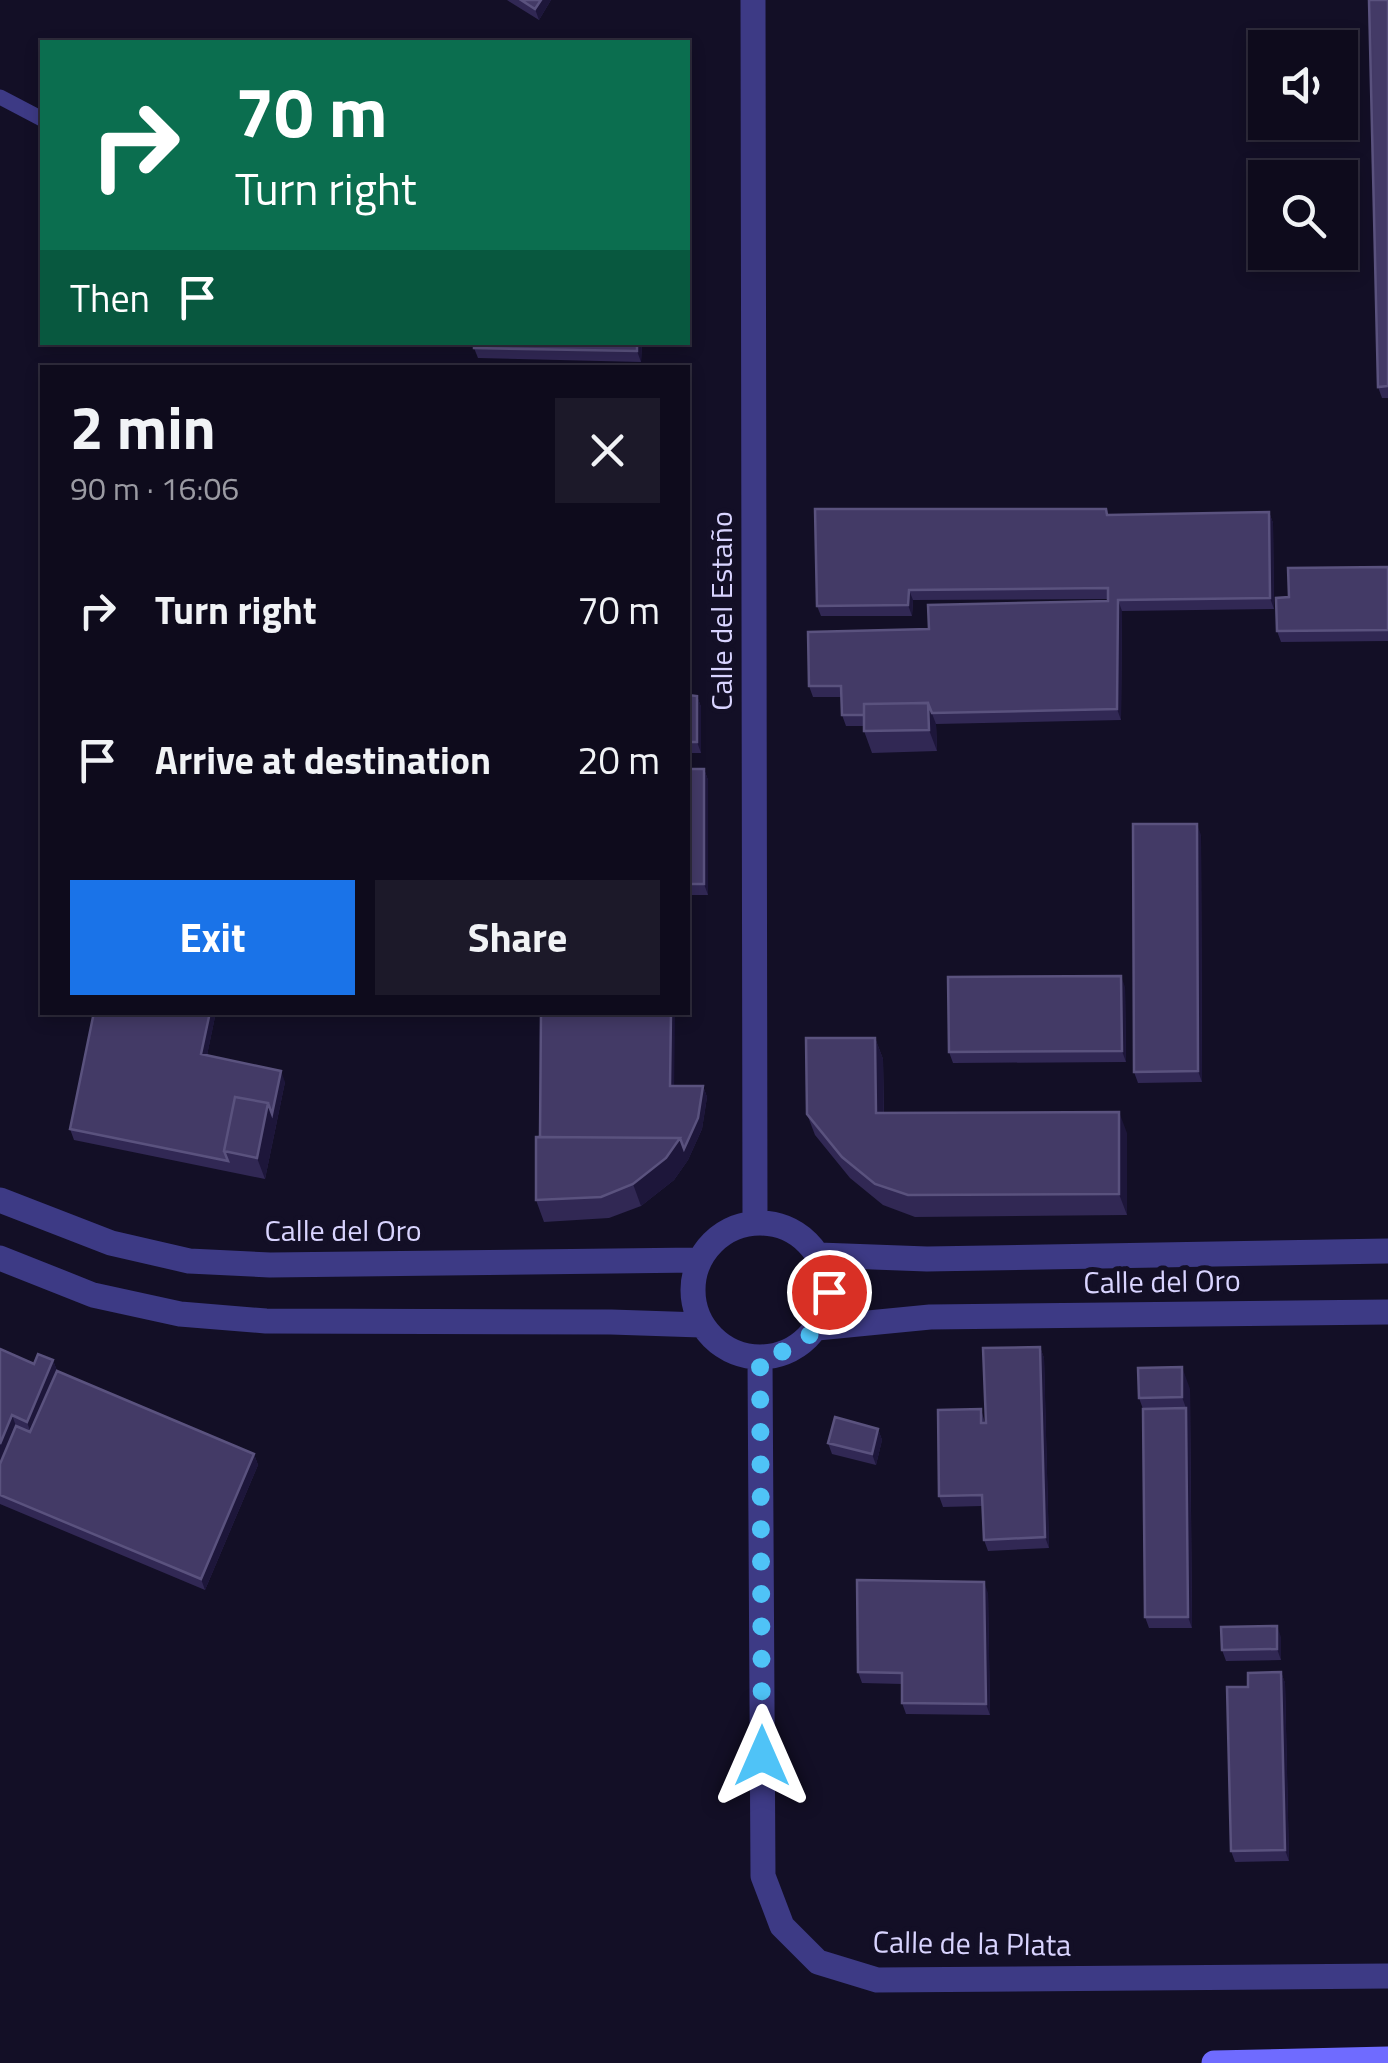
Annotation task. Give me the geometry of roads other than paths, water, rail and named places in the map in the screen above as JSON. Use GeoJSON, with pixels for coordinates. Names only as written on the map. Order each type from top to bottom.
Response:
{"type":"FeatureCollection","features":[{"type":"Feature","properties":{"kind":"main road"},"geometry":{"type":"LineString","coordinates":[[1214,2063],[1388,2059]]}},
{"type":"Feature","properties":{"kind":"street","name":"Calle del Estaño"},"geometry":{"type":"LineString","coordinates":[[753,0],[755,1221]]}},
{"type":"Feature","properties":{"kind":"street","name":"Calle del Oro"},"geometry":{"type":"LineString","coordinates":[[0,1200],[111,1243],[189,1260],[270,1265],[697,1260]]}},
{"type":"Feature","properties":{"kind":"street"},"geometry":{"type":"LineString","coordinates":[[755,1221],[792,1229],[819,1255],[829,1292],[817,1328],[792,1350],[760,1358],[726,1350],[701,1325],[691,1293],[697,1260],[721,1233],[755,1221]]}},
{"type":"Feature","properties":{"kind":"street","name":"Calle del Oro"},"geometry":{"type":"LineString","coordinates":[[819,1255],[927,1259],[1388,1251]]}},
{"type":"Feature","properties":{"kind":"street"},"geometry":{"type":"LineString","coordinates":[[0,1258],[94,1295],[180,1314],[266,1321],[701,1325]]}},
{"type":"Feature","properties":{"kind":"street","name":"Calle del Oro"},"geometry":{"type":"LineString","coordinates":[[817,1328],[930,1316],[1388,1312]]}},
{"type":"Feature","properties":{"kind":"street","name":"Calle de la Plata"},"geometry":{"type":"LineString","coordinates":[[760,1358],[763,1876],[782,1926],[818,1962],[877,1980],[1388,1976]]}},
{"type":"Feature","properties":{"kind":"lane"},"geometry":{"type":"LineString","coordinates":[[0,97],[40,119]]}}]}
